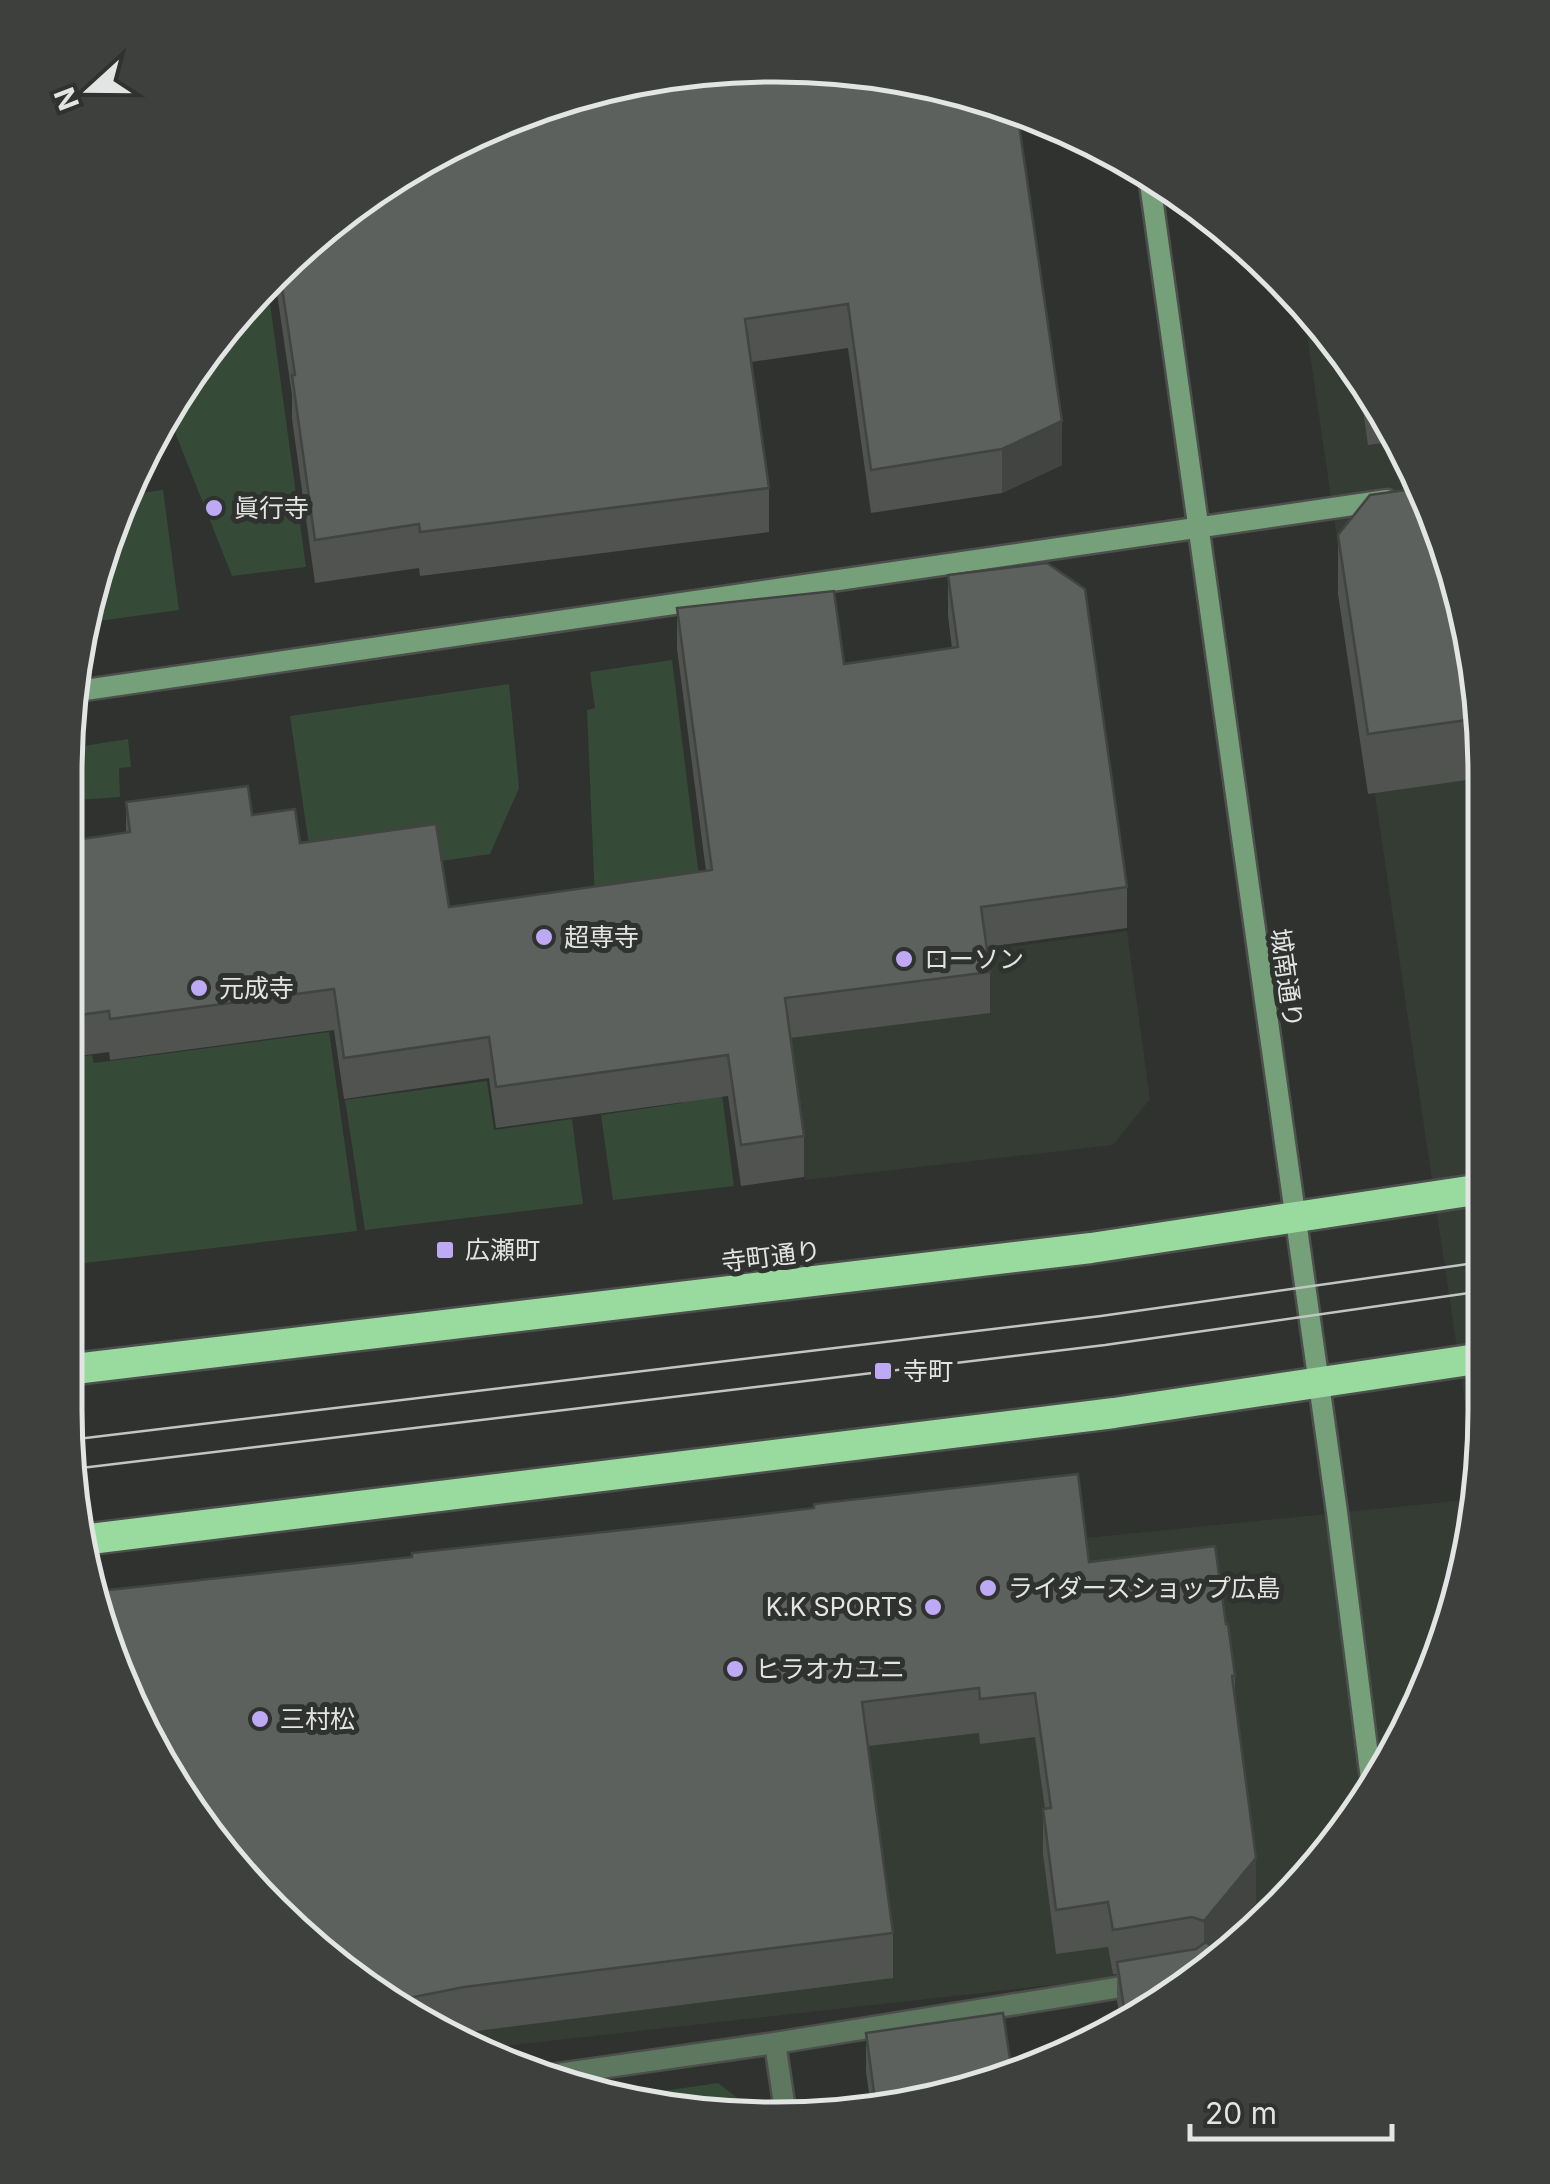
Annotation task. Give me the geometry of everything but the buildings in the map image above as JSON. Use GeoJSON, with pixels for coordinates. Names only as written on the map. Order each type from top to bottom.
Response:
{"type":"FeatureCollection","features":[{"type":"Feature","properties":{"kind":"highway","name":"寺町通り"},"geometry":{"type":"LineString","coordinates":[[82,1368],[1072,1251],[1468,1191]]}},
{"type":"Feature","properties":{"kind":"highway"},"geometry":{"type":"LineString","coordinates":[[95,1538],[1114,1413],[1468,1360]]}},
{"type":"Feature","properties":{"kind":"street","name":"城南通り"},"geometry":{"type":"LineString","coordinates":[[1152,194],[1369,1765]]}},
{"type":"Feature","properties":{"kind":"street"},"geometry":{"type":"LineString","coordinates":[[88,690],[1403,497]]}},
{"type":"Feature","properties":{"kind":"street"},"geometry":{"type":"LineString","coordinates":[[574,2072],[1156,1982]]}},
{"type":"Feature","properties":{"kind":"street"},"geometry":{"type":"LineString","coordinates":[[775,2043],[784,2102]]}},
{"type":"Feature","properties":{"kind":"shaded area"},"geometry":{"type":"Polygon","coordinates":[[[1306,331],[1375,429],[1415,510],[1444,596],[1462,685],[1468,775],[1468,1420],[1306,331]]]}},
{"type":"Feature","properties":{"kind":"shaded area"},"geometry":{"type":"Polygon","coordinates":[[[767,908],[987,950],[1127,931],[1150,1099],[1113,1145],[805,1180],[767,908]]]}},
{"type":"Feature","properties":{"kind":"shaded area"},"geometry":{"type":"Polygon","coordinates":[[[1462,1500],[1431,1632],[1375,1755],[1351,1794],[1296,1866],[1232,1930],[1179,1971],[504,2046],[390,1985],[318,1930],[265,1877],[139,1682],[120,1635],[1462,1500]]]}},
{"type":"Feature","properties":{"kind":"green space"},"geometry":{"type":"Polygon","coordinates":[[[270,301],[306,567],[232,576],[174,430],[226,353],[270,301]]]}},
{"type":"Feature","properties":{"kind":"green space"},"geometry":{"type":"Polygon","coordinates":[[[163,490],[179,610],[100,621],[119,552],[143,493],[163,490]]]}},
{"type":"Feature","properties":{"kind":"green space"},"geometry":{"type":"Polygon","coordinates":[[[672,660],[704,917],[705,966],[734,1186],[613,1200],[601,1115],[682,1103],[656,917],[596,925],[587,710],[595,708],[590,672],[672,660]]]}},
{"type":"Feature","properties":{"kind":"green space"},"geometry":{"type":"Polygon","coordinates":[[[509,684],[519,788],[490,854],[314,879],[290,716],[509,684]]]}},
{"type":"Feature","properties":{"kind":"green space"},"geometry":{"type":"Polygon","coordinates":[[[128,739],[131,767],[119,768],[120,797],[82,800],[83,746],[128,739]]]}},
{"type":"Feature","properties":{"kind":"green space"},"geometry":{"type":"Polygon","coordinates":[[[329,1032],[357,1231],[82,1263],[82,1056],[92,1055],[94,1063],[329,1032]]]}},
{"type":"Feature","properties":{"kind":"green space"},"geometry":{"type":"Polygon","coordinates":[[[487,1081],[494,1130],[572,1119],[583,1204],[365,1230],[345,1100],[487,1081]]]}},
{"type":"Feature","properties":{"kind":"green space"},"geometry":{"type":"Polygon","coordinates":[[[718,2083],[740,2100],[685,2096],[660,2092],[718,2083]]]}},
{"type":"Feature","properties":{"kind":"tram line"},"geometry":{"type":"LineString","coordinates":[[83,1438],[1101,1316],[1468,1264]]}},
{"type":"Feature","properties":{"kind":"tram line"},"geometry":{"type":"LineString","coordinates":[[85,1468],[1105,1345],[1468,1293]]}},
{"type":"Feature","properties":{"kind":"place","name":"眞行寺"},"geometry":{"type":"Point","coordinates":[214,508]}},
{"type":"Feature","properties":{"kind":"place","name":"超専寺"},"geometry":{"type":"Point","coordinates":[544,937]}},
{"type":"Feature","properties":{"kind":"place","name":"ローソン"},"geometry":{"type":"Point","coordinates":[904,959]}},
{"type":"Feature","properties":{"kind":"place","name":"元成寺"},"geometry":{"type":"Point","coordinates":[199,988]}},
{"type":"Feature","properties":{"kind":"place","name":"広瀬町"},"geometry":{"type":"Point","coordinates":[445,1250]}},
{"type":"Feature","properties":{"kind":"place","name":"寺町"},"geometry":{"type":"Point","coordinates":[883,1371]}},
{"type":"Feature","properties":{"kind":"place","name":"ライダースショップ広島"},"geometry":{"type":"Point","coordinates":[988,1588]}},
{"type":"Feature","properties":{"kind":"place","name":"K.K SPORTS"},"geometry":{"type":"Point","coordinates":[933,1607]}},
{"type":"Feature","properties":{"kind":"place","name":"ヒラオカユニ"},"geometry":{"type":"Point","coordinates":[735,1669]}},
{"type":"Feature","properties":{"kind":"place","name":"三村松"},"geometry":{"type":"Point","coordinates":[260,1719]}}]}
